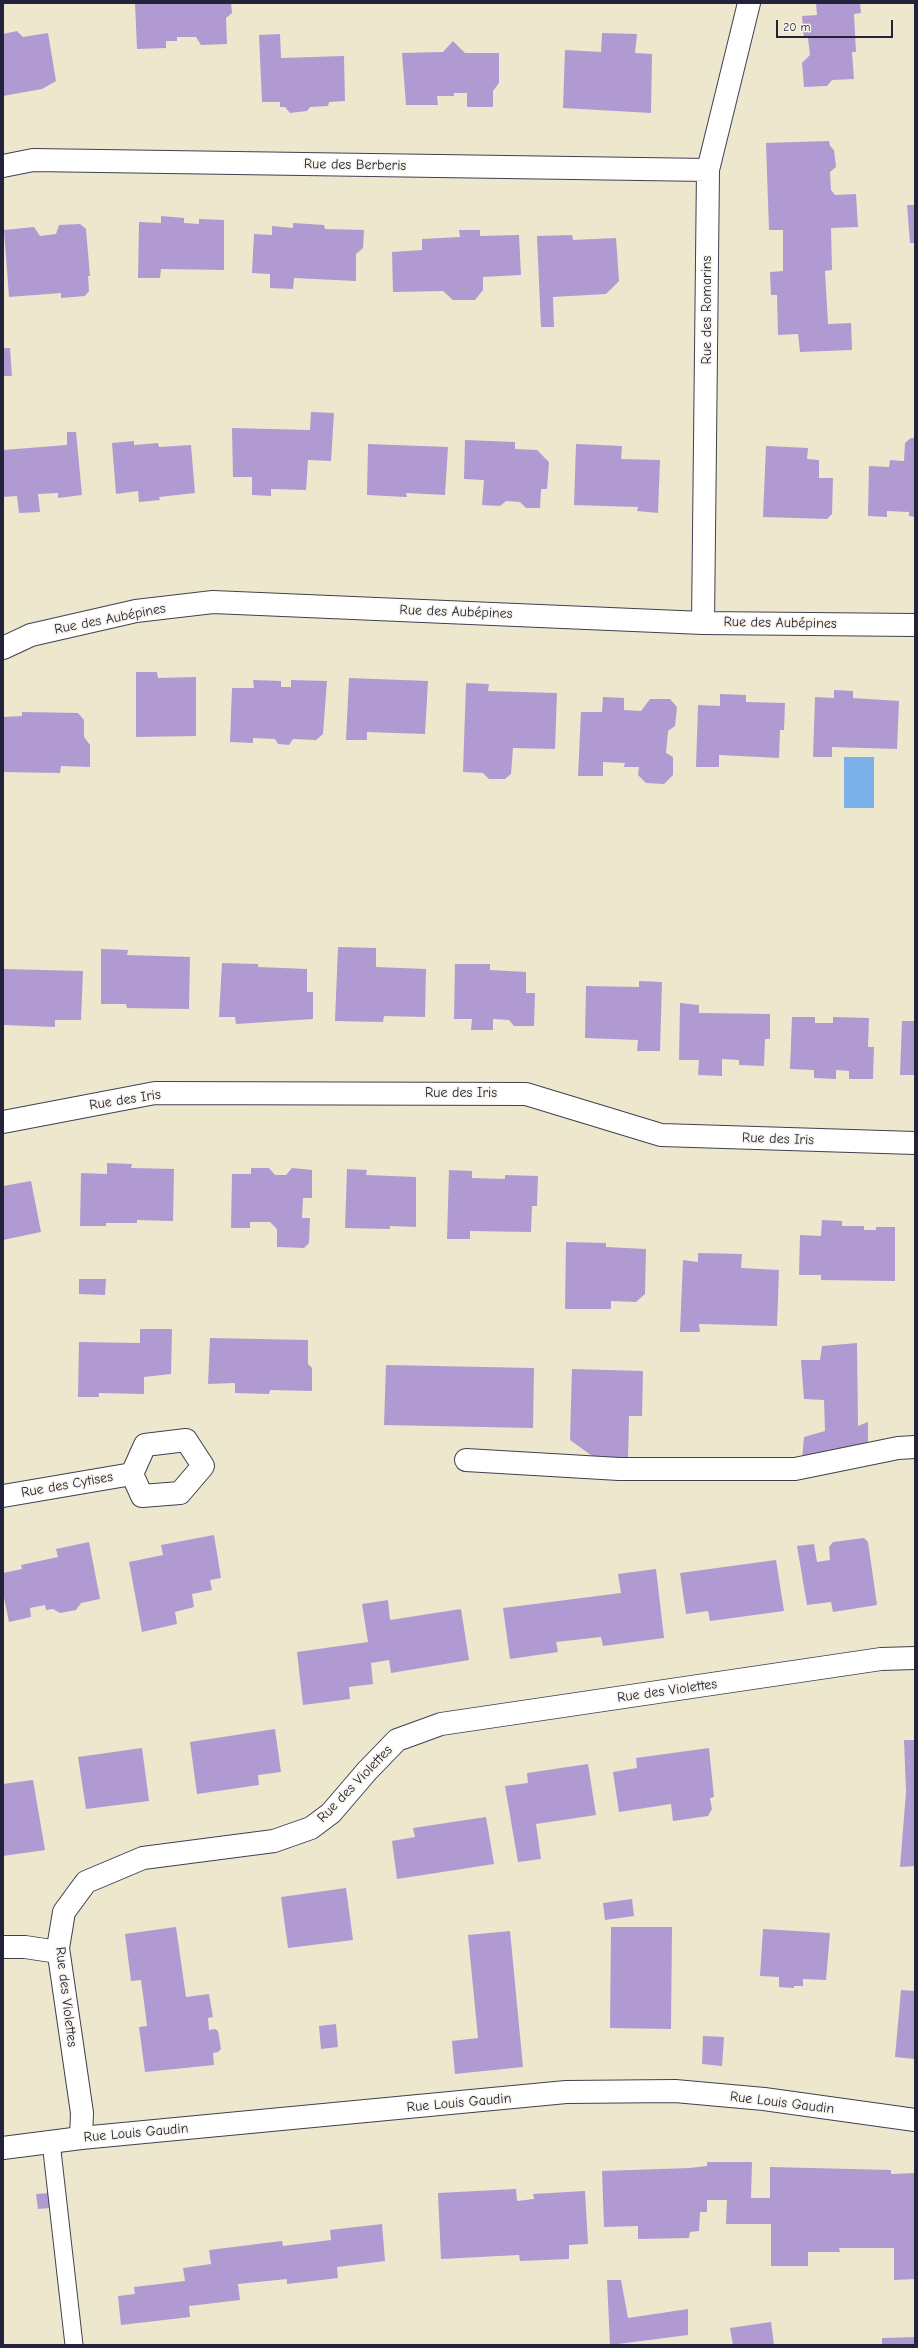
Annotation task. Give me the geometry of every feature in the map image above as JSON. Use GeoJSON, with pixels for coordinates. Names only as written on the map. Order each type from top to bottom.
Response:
{"type":"FeatureCollection","features":[{"type":"Feature","properties":{"kind":"street","name":"Rue des Romarins"},"geometry":{"type":"LineString","coordinates":[[703,622],[708,170],[749,3]]}},
{"type":"Feature","properties":{"kind":"street","name":"Rue des Berberis"},"geometry":{"type":"LineString","coordinates":[[3,166],[33,160],[708,170]]}},
{"type":"Feature","properties":{"kind":"street","name":"Rue des Aubépines"},"geometry":{"type":"LineString","coordinates":[[3,648],[31,635],[136,610],[213,602],[703,622],[915,625]]}},
{"type":"Feature","properties":{"kind":"street","name":"Rue des Iris"},"geometry":{"type":"LineString","coordinates":[[3,1122],[155,1093],[526,1094],[661,1136],[915,1143]]}},
{"type":"Feature","properties":{"kind":"street"},"geometry":{"type":"LineString","coordinates":[[466,1460],[619,1469],[795,1469],[898,1448],[915,1447]]}},
{"type":"Feature","properties":{"kind":"street","name":"Rue des Cytises"},"geometry":{"type":"LineString","coordinates":[[3,1496],[132,1474]]}},
{"type":"Feature","properties":{"kind":"street","name":"Rue des Violettes"},"geometry":{"type":"LineString","coordinates":[[81,2138],[82,2113],[58,1952],[64,1912],[86,1882],[143,1858],[274,1841],[311,1828],[331,1813],[367,1771],[398,1740],[441,1724],[880,1659],[915,1658]]}},
{"type":"Feature","properties":{"kind":"street"},"geometry":{"type":"LineString","coordinates":[[3,1947],[25,1947],[58,1952]]}},
{"type":"Feature","properties":{"kind":"street","name":"Rue Louis Gaudin"},"geometry":{"type":"LineString","coordinates":[[3,2148],[81,2138],[566,2092],[675,2091],[764,2099],[915,2120]]}},
{"type":"Feature","properties":{"kind":"lane"},"geometry":{"type":"LineString","coordinates":[[51,2142],[74,2345]]}},
{"type":"Feature","properties":{"kind":"water"},"geometry":{"type":"Polygon","coordinates":[[[844,757],[874,757],[874,808],[844,808],[844,757]]]}},
{"type":"Feature","properties":{"kind":"building"},"geometry":{"type":"Polygon","coordinates":[[[135,3],[231,3],[232,13],[226,18],[227,44],[201,45],[196,37],[177,37],[177,41],[166,41],[166,48],[137,49],[135,3]]]}},
{"type":"Feature","properties":{"kind":"building"},"geometry":{"type":"Polygon","coordinates":[[[816,3],[860,3],[861,13],[854,14],[856,52],[852,52],[854,79],[832,80],[827,86],[804,87],[802,63],[810,55],[808,38],[804,38],[802,16],[817,15],[816,3]]]}},
{"type":"Feature","properties":{"kind":"building"},"geometry":{"type":"Polygon","coordinates":[[[17,31],[23,37],[48,33],[56,81],[42,89],[3,96],[3,34],[17,31]]]}},
{"type":"Feature","properties":{"kind":"building"},"geometry":{"type":"Polygon","coordinates":[[[602,33],[637,34],[635,53],[652,54],[651,113],[563,108],[565,50],[601,52],[602,33]]]}},
{"type":"Feature","properties":{"kind":"building"},"geometry":{"type":"Polygon","coordinates":[[[280,34],[281,58],[344,56],[345,101],[329,102],[328,106],[310,107],[307,111],[290,113],[285,107],[280,107],[280,102],[262,102],[259,35],[280,34]]]}},
{"type":"Feature","properties":{"kind":"building"},"geometry":{"type":"Polygon","coordinates":[[[453,41],[465,53],[499,53],[499,83],[493,91],[493,107],[467,107],[467,93],[454,93],[454,96],[437,96],[438,105],[406,105],[402,53],[443,52],[453,41]]]}},
{"type":"Feature","properties":{"kind":"building"},"geometry":{"type":"Polygon","coordinates":[[[829,141],[830,146],[834,150],[836,167],[830,172],[831,190],[835,195],[856,194],[858,227],[831,228],[832,270],[825,271],[828,324],[851,323],[852,350],[800,352],[798,334],[778,335],[777,295],[771,295],[770,272],[783,271],[783,230],[769,230],[766,143],[829,141]]]}},
{"type":"Feature","properties":{"kind":"building"},"geometry":{"type":"Polygon","coordinates":[[[907,205],[915,205],[915,243],[910,243],[907,205]]]}},
{"type":"Feature","properties":{"kind":"building"},"geometry":{"type":"Polygon","coordinates":[[[161,216],[184,218],[184,223],[199,224],[199,219],[224,220],[224,270],[161,269],[160,278],[138,278],[139,222],[161,223],[161,216]]]}},
{"type":"Feature","properties":{"kind":"building"},"geometry":{"type":"Polygon","coordinates":[[[293,223],[324,225],[325,229],[364,230],[363,248],[356,254],[356,281],[294,278],[293,289],[270,288],[270,274],[252,273],[254,234],[272,235],[272,226],[293,228],[293,223]]]}},
{"type":"Feature","properties":{"kind":"building"},"geometry":{"type":"Polygon","coordinates":[[[80,224],[86,229],[90,276],[88,276],[89,291],[85,296],[61,298],[61,293],[9,297],[4,230],[34,227],[40,236],[56,234],[59,225],[80,224]]]}},
{"type":"Feature","properties":{"kind":"building"},"geometry":{"type":"Polygon","coordinates":[[[459,230],[480,230],[480,236],[519,235],[521,275],[483,277],[483,290],[475,300],[453,300],[443,291],[393,292],[392,252],[422,250],[422,239],[460,237],[459,230]]]}},
{"type":"Feature","properties":{"kind":"building"},"geometry":{"type":"Polygon","coordinates":[[[572,235],[573,240],[616,238],[619,281],[606,294],[553,297],[554,327],[541,327],[537,236],[572,235]]]}},
{"type":"Feature","properties":{"kind":"building"},"geometry":{"type":"Polygon","coordinates":[[[3,348],[10,348],[12,376],[3,376],[3,348]]]}},
{"type":"Feature","properties":{"kind":"building"},"geometry":{"type":"Polygon","coordinates":[[[311,412],[334,413],[331,461],[308,460],[306,490],[271,489],[271,496],[252,495],[252,477],[233,477],[232,428],[310,430],[311,412]]]}},
{"type":"Feature","properties":{"kind":"building"},"geometry":{"type":"Polygon","coordinates":[[[67,432],[76,432],[82,495],[58,498],[58,493],[38,494],[40,512],[19,513],[17,496],[3,497],[3,450],[67,445],[67,432]]]}},
{"type":"Feature","properties":{"kind":"building"},"geometry":{"type":"Polygon","coordinates":[[[911,438],[915,438],[915,517],[909,516],[909,512],[887,511],[887,517],[868,516],[869,466],[889,467],[890,460],[904,461],[905,443],[911,438]]]}},
{"type":"Feature","properties":{"kind":"building"},"geometry":{"type":"Polygon","coordinates":[[[465,440],[515,442],[515,449],[537,450],[549,462],[547,489],[541,489],[540,508],[526,508],[520,502],[506,501],[500,506],[482,505],[484,480],[464,479],[465,440]]]}},
{"type":"Feature","properties":{"kind":"building"},"geometry":{"type":"Polygon","coordinates":[[[134,441],[134,445],[158,443],[159,447],[191,445],[195,493],[159,497],[160,500],[139,502],[138,491],[116,494],[112,443],[134,441]]]}},
{"type":"Feature","properties":{"kind":"building"},"geometry":{"type":"Polygon","coordinates":[[[368,444],[448,447],[445,495],[406,493],[407,497],[367,495],[368,444]]]}},
{"type":"Feature","properties":{"kind":"building"},"geometry":{"type":"Polygon","coordinates":[[[576,444],[622,446],[621,459],[660,460],[658,513],[637,511],[638,507],[574,505],[576,444]]]}},
{"type":"Feature","properties":{"kind":"building"},"geometry":{"type":"Polygon","coordinates":[[[766,446],[808,448],[807,459],[819,460],[819,478],[833,478],[832,514],[827,519],[763,517],[766,446]]]}},
{"type":"Feature","properties":{"kind":"building"},"geometry":{"type":"Polygon","coordinates":[[[136,672],[157,672],[158,678],[196,677],[196,736],[136,737],[136,672]]]}},
{"type":"Feature","properties":{"kind":"building"},"geometry":{"type":"Polygon","coordinates":[[[349,678],[428,681],[425,734],[367,732],[367,740],[346,740],[349,678]]]}},
{"type":"Feature","properties":{"kind":"building"},"geometry":{"type":"Polygon","coordinates":[[[253,680],[281,681],[281,687],[291,687],[291,680],[327,681],[323,734],[316,740],[293,739],[289,745],[278,744],[275,739],[253,738],[253,743],[230,742],[232,688],[254,688],[253,680]]]}},
{"type":"Feature","properties":{"kind":"building"},"geometry":{"type":"Polygon","coordinates":[[[466,683],[489,684],[488,691],[557,693],[555,749],[513,748],[511,774],[505,779],[489,779],[483,773],[463,772],[466,683]]]}},
{"type":"Feature","properties":{"kind":"building"},"geometry":{"type":"Polygon","coordinates":[[[834,690],[853,691],[853,698],[899,701],[897,749],[832,747],[832,757],[813,757],[815,697],[834,698],[834,690]]]}},
{"type":"Feature","properties":{"kind":"building"},"geometry":{"type":"Polygon","coordinates":[[[720,694],[746,695],[746,702],[785,703],[784,730],[780,730],[779,758],[719,755],[719,767],[696,767],[698,705],[720,706],[720,694]]]}},
{"type":"Feature","properties":{"kind":"building"},"geometry":{"type":"Polygon","coordinates":[[[603,697],[624,698],[624,710],[641,711],[650,699],[670,699],[677,707],[675,726],[668,731],[666,753],[673,757],[673,775],[664,784],[646,783],[638,775],[639,767],[624,767],[625,763],[603,762],[603,776],[578,776],[581,712],[602,712],[603,697]]]}},
{"type":"Feature","properties":{"kind":"building"},"geometry":{"type":"Polygon","coordinates":[[[22,712],[78,713],[84,720],[84,737],[90,745],[90,767],[61,766],[60,773],[3,772],[3,717],[22,716],[22,712]]]}},
{"type":"Feature","properties":{"kind":"building"},"geometry":{"type":"Polygon","coordinates":[[[338,947],[376,948],[376,967],[426,969],[425,1017],[384,1016],[383,1022],[335,1021],[338,947]]]}},
{"type":"Feature","properties":{"kind":"building"},"geometry":{"type":"Polygon","coordinates":[[[101,949],[128,950],[127,955],[190,957],[189,1009],[127,1008],[126,1004],[101,1004],[101,949]]]}},
{"type":"Feature","properties":{"kind":"building"},"geometry":{"type":"Polygon","coordinates":[[[222,963],[258,964],[258,967],[307,969],[307,992],[313,992],[313,1019],[236,1024],[235,1017],[219,1017],[222,963]]]}},
{"type":"Feature","properties":{"kind":"building"},"geometry":{"type":"Polygon","coordinates":[[[455,964],[490,964],[490,970],[526,972],[526,993],[535,993],[534,1026],[514,1026],[509,1020],[493,1019],[493,1030],[471,1030],[472,1019],[454,1019],[455,964]]]}},
{"type":"Feature","properties":{"kind":"building"},"geometry":{"type":"Polygon","coordinates":[[[3,969],[83,971],[81,1020],[55,1020],[55,1027],[3,1025],[3,969]]]}},
{"type":"Feature","properties":{"kind":"building"},"geometry":{"type":"Polygon","coordinates":[[[639,981],[662,982],[660,1051],[637,1051],[638,1040],[585,1038],[586,986],[639,987],[639,981]]]}},
{"type":"Feature","properties":{"kind":"building"},"geometry":{"type":"Polygon","coordinates":[[[680,1003],[699,1005],[699,1013],[770,1014],[770,1039],[765,1039],[764,1066],[739,1065],[739,1060],[722,1059],[722,1076],[698,1075],[699,1060],[679,1060],[680,1003]]]}},
{"type":"Feature","properties":{"kind":"building"},"geometry":{"type":"Polygon","coordinates":[[[792,1017],[815,1017],[815,1023],[833,1023],[833,1017],[869,1018],[868,1047],[874,1047],[873,1079],[849,1079],[849,1071],[836,1070],[836,1079],[814,1078],[814,1070],[790,1069],[792,1017]]]}},
{"type":"Feature","properties":{"kind":"building"},"geometry":{"type":"Polygon","coordinates":[[[902,1021],[915,1021],[915,1075],[900,1075],[902,1021]]]}},
{"type":"Feature","properties":{"kind":"building"},"geometry":{"type":"Polygon","coordinates":[[[107,1163],[132,1164],[131,1168],[174,1169],[173,1221],[137,1220],[137,1223],[106,1223],[106,1226],[80,1226],[81,1173],[107,1174],[107,1163]]]}},
{"type":"Feature","properties":{"kind":"building"},"geometry":{"type":"Polygon","coordinates":[[[251,1168],[269,1168],[275,1175],[286,1175],[292,1168],[312,1170],[312,1198],[303,1198],[302,1218],[310,1218],[309,1243],[304,1248],[277,1247],[277,1229],[270,1222],[250,1222],[250,1228],[231,1228],[232,1174],[251,1174],[251,1168]]]}},
{"type":"Feature","properties":{"kind":"building"},"geometry":{"type":"Polygon","coordinates":[[[347,1169],[367,1170],[366,1175],[416,1177],[416,1227],[390,1226],[390,1229],[345,1228],[347,1169]]]}},
{"type":"Feature","properties":{"kind":"building"},"geometry":{"type":"Polygon","coordinates":[[[449,1170],[472,1171],[472,1178],[505,1179],[505,1175],[538,1176],[537,1206],[532,1206],[531,1232],[470,1231],[470,1239],[447,1239],[449,1170]]]}},
{"type":"Feature","properties":{"kind":"building"},"geometry":{"type":"Polygon","coordinates":[[[31,1181],[41,1232],[3,1240],[3,1186],[31,1181]]]}},
{"type":"Feature","properties":{"kind":"building"},"geometry":{"type":"Polygon","coordinates":[[[822,1220],[842,1221],[842,1226],[864,1226],[864,1230],[876,1230],[876,1227],[895,1227],[895,1281],[821,1280],[821,1275],[799,1275],[800,1235],[821,1236],[822,1220]]]}},
{"type":"Feature","properties":{"kind":"building"},"geometry":{"type":"Polygon","coordinates":[[[566,1242],[606,1243],[606,1247],[646,1249],[645,1294],[636,1302],[611,1301],[611,1309],[565,1309],[566,1242]]]}},
{"type":"Feature","properties":{"kind":"building"},"geometry":{"type":"Polygon","coordinates":[[[698,1253],[742,1254],[741,1268],[779,1270],[777,1326],[699,1324],[700,1332],[680,1332],[683,1260],[698,1262],[698,1253]]]}},
{"type":"Feature","properties":{"kind":"building"},"geometry":{"type":"Polygon","coordinates":[[[79,1279],[106,1279],[105,1295],[79,1294],[79,1279]]]}},
{"type":"Feature","properties":{"kind":"building"},"geometry":{"type":"Polygon","coordinates":[[[140,1329],[172,1329],[171,1374],[144,1377],[144,1394],[99,1393],[99,1397],[78,1397],[79,1342],[140,1343],[140,1329]]]}},
{"type":"Feature","properties":{"kind":"building"},"geometry":{"type":"Polygon","coordinates":[[[210,1338],[308,1340],[308,1364],[312,1368],[312,1391],[270,1390],[269,1394],[235,1393],[235,1383],[208,1384],[210,1338]]]}},
{"type":"Feature","properties":{"kind":"building"},"geometry":{"type":"Polygon","coordinates":[[[857,1343],[858,1426],[868,1422],[868,1447],[802,1460],[804,1437],[825,1431],[824,1400],[804,1399],[801,1360],[820,1360],[822,1346],[857,1343]]]}},
{"type":"Feature","properties":{"kind":"building"},"geometry":{"type":"Polygon","coordinates":[[[386,1365],[534,1368],[533,1428],[384,1425],[386,1365]]]}},
{"type":"Feature","properties":{"kind":"building"},"geometry":{"type":"Polygon","coordinates":[[[572,1369],[643,1371],[642,1416],[629,1416],[628,1458],[595,1458],[570,1440],[572,1369]]]}},
{"type":"Feature","properties":{"kind":"building"},"geometry":{"type":"Polygon","coordinates":[[[214,1535],[221,1578],[210,1580],[212,1590],[192,1594],[194,1607],[175,1612],[177,1624],[142,1632],[129,1562],[163,1555],[161,1545],[214,1535]]]}},
{"type":"Feature","properties":{"kind":"building"},"geometry":{"type":"Polygon","coordinates":[[[864,1538],[868,1542],[877,1605],[833,1612],[831,1602],[807,1605],[797,1546],[814,1544],[817,1562],[830,1560],[829,1547],[833,1542],[864,1538]]]}},
{"type":"Feature","properties":{"kind":"building"},"geometry":{"type":"Polygon","coordinates":[[[89,1542],[100,1599],[81,1603],[76,1610],[60,1613],[53,1609],[46,1610],[45,1605],[30,1608],[31,1617],[9,1622],[3,1593],[3,1573],[22,1569],[21,1565],[58,1557],[56,1549],[89,1542]]]}},
{"type":"Feature","properties":{"kind":"building"},"geometry":{"type":"Polygon","coordinates":[[[776,1560],[784,1611],[710,1621],[708,1611],[686,1614],[680,1573],[776,1560]]]}},
{"type":"Feature","properties":{"kind":"building"},"geometry":{"type":"Polygon","coordinates":[[[656,1569],[664,1638],[603,1646],[601,1637],[556,1642],[558,1652],[510,1659],[503,1608],[621,1593],[618,1574],[656,1569]]]}},
{"type":"Feature","properties":{"kind":"building"},"geometry":{"type":"Polygon","coordinates":[[[388,1600],[390,1620],[461,1609],[469,1660],[391,1673],[389,1660],[371,1663],[373,1684],[349,1687],[350,1699],[303,1705],[297,1652],[368,1642],[362,1604],[388,1600]]]}},
{"type":"Feature","properties":{"kind":"building"},"geometry":{"type":"Polygon","coordinates":[[[275,1729],[281,1772],[258,1775],[259,1785],[197,1794],[190,1742],[275,1729]]]}},
{"type":"Feature","properties":{"kind":"building"},"geometry":{"type":"Polygon","coordinates":[[[904,1740],[915,1740],[915,1866],[900,1867],[906,1792],[904,1740]]]}},
{"type":"Feature","properties":{"kind":"building"},"geometry":{"type":"Polygon","coordinates":[[[142,1748],[149,1801],[86,1809],[78,1757],[142,1748]]]}},
{"type":"Feature","properties":{"kind":"building"},"geometry":{"type":"Polygon","coordinates":[[[709,1748],[714,1797],[710,1798],[712,1809],[708,1816],[673,1821],[671,1804],[619,1812],[613,1772],[637,1768],[636,1758],[709,1748]]]}},
{"type":"Feature","properties":{"kind":"building"},"geometry":{"type":"Polygon","coordinates":[[[588,1764],[596,1815],[536,1824],[541,1859],[518,1862],[505,1786],[528,1783],[527,1773],[588,1764]]]}},
{"type":"Feature","properties":{"kind":"building"},"geometry":{"type":"Polygon","coordinates":[[[33,1780],[45,1850],[3,1856],[3,1784],[33,1780]]]}},
{"type":"Feature","properties":{"kind":"building"},"geometry":{"type":"Polygon","coordinates":[[[486,1817],[494,1864],[397,1879],[392,1841],[415,1837],[413,1828],[486,1817]]]}},
{"type":"Feature","properties":{"kind":"building"},"geometry":{"type":"Polygon","coordinates":[[[346,1888],[353,1940],[288,1948],[281,1897],[346,1888]]]}},
{"type":"Feature","properties":{"kind":"building"},"geometry":{"type":"Polygon","coordinates":[[[632,1899],[634,1916],[605,1920],[603,1903],[632,1899]]]}},
{"type":"Feature","properties":{"kind":"building"},"geometry":{"type":"Polygon","coordinates":[[[176,1927],[186,1997],[209,1994],[213,2017],[208,2018],[209,2030],[215,2029],[218,2031],[221,2049],[218,2052],[213,2053],[214,2065],[145,2072],[139,2027],[147,2026],[141,1980],[131,1981],[125,1934],[176,1927]]]}},
{"type":"Feature","properties":{"kind":"building"},"geometry":{"type":"Polygon","coordinates":[[[611,1927],[672,1927],[671,2029],[610,2028],[611,1927]]]}},
{"type":"Feature","properties":{"kind":"building"},"geometry":{"type":"Polygon","coordinates":[[[763,1929],[830,1933],[826,1980],[803,1979],[803,1986],[794,1986],[794,1988],[779,1987],[779,1977],[760,1976],[763,1929]]]}},
{"type":"Feature","properties":{"kind":"building"},"geometry":{"type":"Polygon","coordinates":[[[510,1931],[523,2067],[455,2074],[452,2041],[478,2038],[468,1935],[510,1931]]]}},
{"type":"Feature","properties":{"kind":"building"},"geometry":{"type":"Polygon","coordinates":[[[901,1990],[915,1991],[915,2059],[895,2057],[901,1990]]]}},
{"type":"Feature","properties":{"kind":"building"},"geometry":{"type":"Polygon","coordinates":[[[336,2024],[338,2047],[321,2049],[319,2026],[336,2024]]]}},
{"type":"Feature","properties":{"kind":"building"},"geometry":{"type":"Polygon","coordinates":[[[703,2036],[724,2037],[722,2066],[702,2064],[703,2036]]]}},
{"type":"Feature","properties":{"kind":"building"},"geometry":{"type":"Polygon","coordinates":[[[707,2162],[752,2162],[751,2198],[770,2198],[770,2167],[891,2170],[891,2174],[915,2173],[915,2279],[894,2280],[894,2248],[839,2248],[840,2252],[808,2252],[808,2266],[771,2266],[771,2224],[726,2224],[727,2200],[707,2200],[707,2212],[700,2212],[699,2231],[690,2232],[689,2238],[638,2239],[638,2226],[604,2227],[602,2171],[690,2168],[707,2166],[707,2162]]]}},
{"type":"Feature","properties":{"kind":"building"},"geometry":{"type":"Polygon","coordinates":[[[516,2189],[517,2201],[534,2199],[533,2194],[585,2191],[588,2244],[569,2245],[569,2259],[520,2261],[519,2255],[441,2259],[438,2193],[516,2189]]]}},
{"type":"Feature","properties":{"kind":"building"},"geometry":{"type":"Polygon","coordinates":[[[50,2193],[51,2208],[38,2209],[36,2194],[50,2193]]]}},
{"type":"Feature","properties":{"kind":"building"},"geometry":{"type":"Polygon","coordinates":[[[382,2224],[385,2261],[337,2267],[338,2278],[287,2284],[287,2279],[238,2284],[240,2300],[189,2306],[190,2317],[121,2325],[118,2296],[135,2294],[134,2287],[185,2281],[183,2268],[211,2264],[209,2250],[282,2241],[283,2246],[331,2240],[330,2230],[382,2224]]]}},
{"type":"Feature","properties":{"kind":"building"},"geometry":{"type":"Polygon","coordinates":[[[607,2280],[621,2280],[628,2318],[688,2309],[688,2335],[610,2345],[607,2280]]]}},
{"type":"Feature","properties":{"kind":"building"},"geometry":{"type":"Polygon","coordinates":[[[771,2322],[774,2345],[733,2345],[730,2328],[771,2322]]]}},
{"type":"Feature","properties":{"kind":"building"},"geometry":{"type":"Polygon","coordinates":[[[915,2337],[915,2345],[882,2345],[882,2338],[915,2337]]]}}]}
